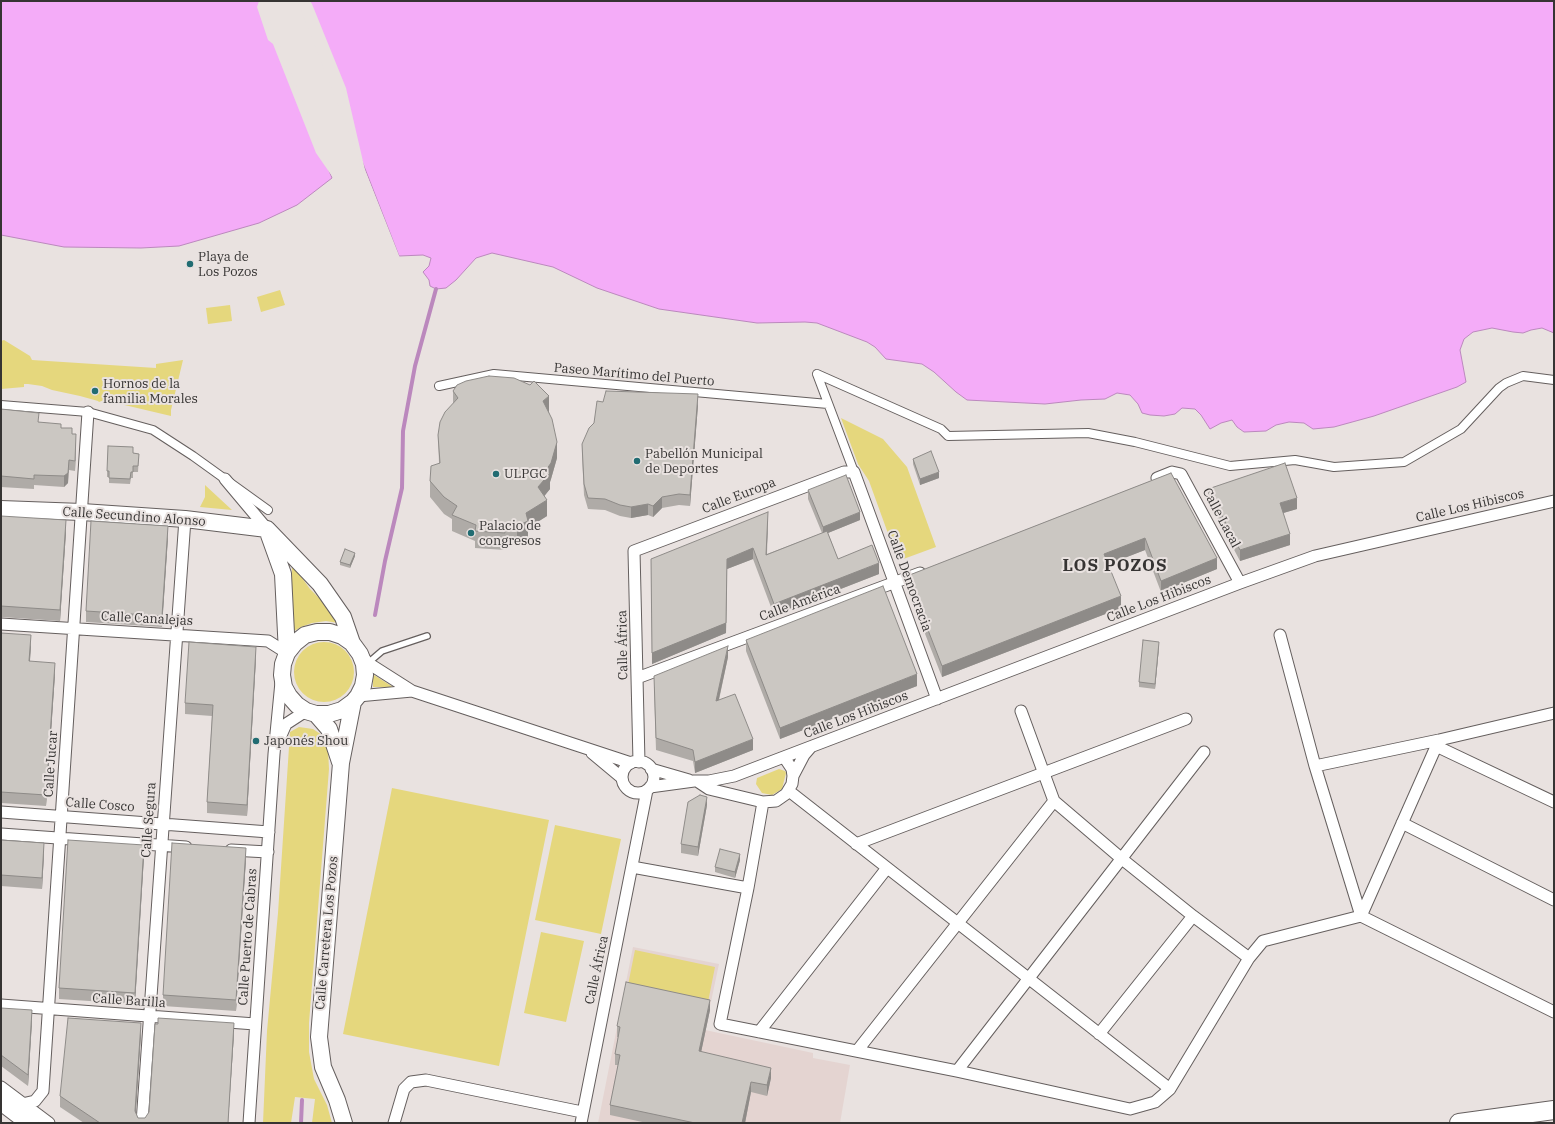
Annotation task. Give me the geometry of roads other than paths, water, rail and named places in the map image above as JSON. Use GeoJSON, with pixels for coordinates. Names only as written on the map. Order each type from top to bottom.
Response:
{"type":"FeatureCollection","features":[{"type":"Feature","properties":{"kind":"highway"},"geometry":{"type":"LineString","coordinates":[[1,1101],[30,1123]]}},
{"type":"Feature","properties":{"kind":"highway"},"geometry":{"type":"LineString","coordinates":[[1459,1123],[1554,1110]]}},
{"type":"Feature","properties":{"kind":"main road","name":"Calle Secundino Alonso"},"geometry":{"type":"LineString","coordinates":[[1,509],[82,512],[185,519],[267,529]]}},
{"type":"Feature","properties":{"kind":"main road"},"geometry":{"type":"LineString","coordinates":[[267,529],[283,574],[287,653]]}},
{"type":"Feature","properties":{"kind":"main road"},"geometry":{"type":"LineString","coordinates":[[267,529],[320,584],[343,617],[364,664],[365,675],[363,686],[356,699],[342,710],[329,714],[311,712]]}},
{"type":"Feature","properties":{"kind":"main road"},"geometry":{"type":"LineString","coordinates":[[341,763],[329,729],[311,712],[297,705],[289,696],[284,687],[282,675],[283,664],[287,653],[295,643],[305,636],[317,632],[330,632],[342,636],[360,653]]}},
{"type":"Feature","properties":{"kind":"main road","name":"Calle Carretera Los Pozos"},"geometry":{"type":"LineString","coordinates":[[337,1100],[323,1067],[319,1037],[341,763],[356,699]]}},
{"type":"Feature","properties":{"kind":"main road"},"geometry":{"type":"LineString","coordinates":[[337,1100],[344,1123]]}},
{"type":"Feature","properties":{"kind":"main road"},"geometry":{"type":"LineString","coordinates":[[337,1100],[354,1123]]}},
{"type":"Feature","properties":{"kind":"street","name":"Paseo Marítimo del Puerto"},"geometry":{"type":"LineString","coordinates":[[439,386],[494,374],[828,404]]}},
{"type":"Feature","properties":{"kind":"street"},"geometry":{"type":"LineString","coordinates":[[854,472],[817,374],[941,429],[948,436],[1088,433],[1135,442],[1230,466],[1295,460],[1334,467],[1404,462],[1461,430],[1506,383],[1523,376],[1554,380]]}},
{"type":"Feature","properties":{"kind":"street"},"geometry":{"type":"LineString","coordinates":[[1,405],[88,412],[153,430],[268,510]]}},
{"type":"Feature","properties":{"kind":"street","name":"Calle Jucar"},"geometry":{"type":"LineString","coordinates":[[22,1104],[35,1101],[43,1091],[88,412]]}},
{"type":"Feature","properties":{"kind":"street","name":"Calle Europa"},"geometry":{"type":"LineString","coordinates":[[634,551],[844,472],[854,472]]}},
{"type":"Feature","properties":{"kind":"street","name":"Calle Democracia"},"geometry":{"type":"LineString","coordinates":[[854,472],[937,699]]}},
{"type":"Feature","properties":{"kind":"street","name":"Calle Lacal"},"geometry":{"type":"LineString","coordinates":[[1144,484],[1172,472],[1181,474],[1240,583]]}},
{"type":"Feature","properties":{"kind":"street"},"geometry":{"type":"LineString","coordinates":[[225,479],[267,529]]}},
{"type":"Feature","properties":{"kind":"street","name":"Calle Los Hibiscos"},"geometry":{"type":"LineString","coordinates":[[696,781],[709,781],[734,776],[1240,583],[1315,556],[1554,501]]}},
{"type":"Feature","properties":{"kind":"street","name":"Calle Segura"},"geometry":{"type":"LineString","coordinates":[[142,1123],[185,519]]}},
{"type":"Feature","properties":{"kind":"street","name":"Calle África"},"geometry":{"type":"LineString","coordinates":[[634,551],[638,678],[635,762]]}},
{"type":"Feature","properties":{"kind":"street","name":"Calle América"},"geometry":{"type":"LineString","coordinates":[[638,678],[931,568]]}},
{"type":"Feature","properties":{"kind":"street","name":"Calle Canalejas"},"geometry":{"type":"LineString","coordinates":[[1,624],[268,641],[287,653]]}},
{"type":"Feature","properties":{"kind":"street"},"geometry":{"type":"LineString","coordinates":[[1280,636],[1315,766],[1361,916]]}},
{"type":"Feature","properties":{"kind":"street"},"geometry":{"type":"LineString","coordinates":[[360,653],[412,692],[585,748],[648,765],[651,769],[653,778],[649,788]]}},
{"type":"Feature","properties":{"kind":"street","name":"Calle Puerto de Cabras"},"geometry":{"type":"LineString","coordinates":[[249,1123],[274,754],[282,675]]}},
{"type":"Feature","properties":{"kind":"street"},"geometry":{"type":"LineString","coordinates":[[356,699],[412,692]]}},
{"type":"Feature","properties":{"kind":"street"},"geometry":{"type":"LineString","coordinates":[[1021,711],[1054,801],[1122,859],[1193,916],[1249,958]]}},
{"type":"Feature","properties":{"kind":"street","name":"Calle Puerto de Cabras"},"geometry":{"type":"LineString","coordinates":[[274,754],[286,724],[311,712]]}},
{"type":"Feature","properties":{"kind":"street"},"geometry":{"type":"LineString","coordinates":[[1315,766],[1438,743],[1554,713]]}},
{"type":"Feature","properties":{"kind":"street"},"geometry":{"type":"LineString","coordinates":[[856,844],[1186,719]]}},
{"type":"Feature","properties":{"kind":"street"},"geometry":{"type":"LineString","coordinates":[[1438,743],[1554,802]]}},
{"type":"Feature","properties":{"kind":"street"},"geometry":{"type":"LineString","coordinates":[[1361,916],[1438,743]]}},
{"type":"Feature","properties":{"kind":"street"},"geometry":{"type":"LineString","coordinates":[[651,769],[696,781],[709,789],[763,802],[776,801],[789,791],[793,776],[804,755],[812,746]]}},
{"type":"Feature","properties":{"kind":"street"},"geometry":{"type":"LineString","coordinates":[[585,748],[622,778]]}},
{"type":"Feature","properties":{"kind":"street"},"geometry":{"type":"LineString","coordinates":[[957,1071],[1204,752]]}},
{"type":"Feature","properties":{"kind":"street"},"geometry":{"type":"LineString","coordinates":[[784,757],[792,769],[793,776]]}},
{"type":"Feature","properties":{"kind":"street"},"geometry":{"type":"LineString","coordinates":[[635,762],[624,769],[622,778],[625,787],[633,793],[638,793],[649,788],[696,781]]}},
{"type":"Feature","properties":{"kind":"street","name":"Calle África"},"geometry":{"type":"LineString","coordinates":[[581,1118],[649,788]]}},
{"type":"Feature","properties":{"kind":"street"},"geometry":{"type":"LineString","coordinates":[[789,791],[1170,1089]]}},
{"type":"Feature","properties":{"kind":"street","name":"Calle África"},"geometry":{"type":"LineString","coordinates":[[633,793],[637,801],[641,824]]}},
{"type":"Feature","properties":{"kind":"street"},"geometry":{"type":"LineString","coordinates":[[857,1051],[1054,801]]}},
{"type":"Feature","properties":{"kind":"street"},"geometry":{"type":"LineString","coordinates":[[763,802],[748,888],[720,1024],[957,1071],[1130,1109],[1156,1102],[1170,1089],[1249,958],[1263,941],[1361,916],[1554,1012]]}},
{"type":"Feature","properties":{"kind":"street","name":"Calle Cosco"},"geometry":{"type":"LineString","coordinates":[[1,812],[269,832]]}},
{"type":"Feature","properties":{"kind":"street"},"geometry":{"type":"LineString","coordinates":[[1402,824],[1554,900]]}},
{"type":"Feature","properties":{"kind":"street"},"geometry":{"type":"LineString","coordinates":[[1,834],[199,848]]}},
{"type":"Feature","properties":{"kind":"street"},"geometry":{"type":"LineString","coordinates":[[222,849],[268,852]]}},
{"type":"Feature","properties":{"kind":"street"},"geometry":{"type":"LineString","coordinates":[[632,867],[748,888]]}},
{"type":"Feature","properties":{"kind":"street"},"geometry":{"type":"LineString","coordinates":[[759,1032],[887,868]]}},
{"type":"Feature","properties":{"kind":"street"},"geometry":{"type":"LineString","coordinates":[[1099,1034],[1193,916]]}},
{"type":"Feature","properties":{"kind":"street","name":"Calle Barilla"},"geometry":{"type":"LineString","coordinates":[[1,1005],[255,1024]]}},
{"type":"Feature","properties":{"kind":"street"},"geometry":{"type":"LineString","coordinates":[[394,1123],[404,1089],[411,1082],[426,1080],[581,1118]]}},
{"type":"Feature","properties":{"kind":"street"},"geometry":{"type":"LineString","coordinates":[[1,1087],[49,1123]]}},
{"type":"Feature","properties":{"kind":"lane"},"geometry":{"type":"LineString","coordinates":[[360,653],[382,651],[427,636]]}},
{"type":"Feature","properties":{"kind":"waterway"},"geometry":{"type":"LineString","coordinates":[[375,615],[385,561],[402,488],[403,431],[415,366],[436,289]]}},
{"type":"Feature","properties":{"kind":"waterway"},"geometry":{"type":"LineString","coordinates":[[301,1123],[302,1100]]}},
{"type":"Feature","properties":{"kind":"place","name":"Playa de Los Pozos"},"geometry":{"type":"Point","coordinates":[190,264]}},
{"type":"Feature","properties":{"kind":"place","name":"Hornos de la familia Morales"},"geometry":{"type":"Point","coordinates":[95,391]}},
{"type":"Feature","properties":{"kind":"place","name":"Pabellón Municipal de Deportes"},"geometry":{"type":"Point","coordinates":[637,461]}},
{"type":"Feature","properties":{"kind":"place","name":"ULPGC"},"geometry":{"type":"Point","coordinates":[496,474]}},
{"type":"Feature","properties":{"kind":"place","name":"Palacio de congresos"},"geometry":{"type":"Point","coordinates":[471,533]}},
{"type":"Feature","properties":{"kind":"place","name":"Japonés Shou"},"geometry":{"type":"Point","coordinates":[256,741]}},
{"type":"Feature","properties":{"kind":"district","name":"LOS POZOS"},"geometry":{"type":"Point","coordinates":[1115,566]}}]}
